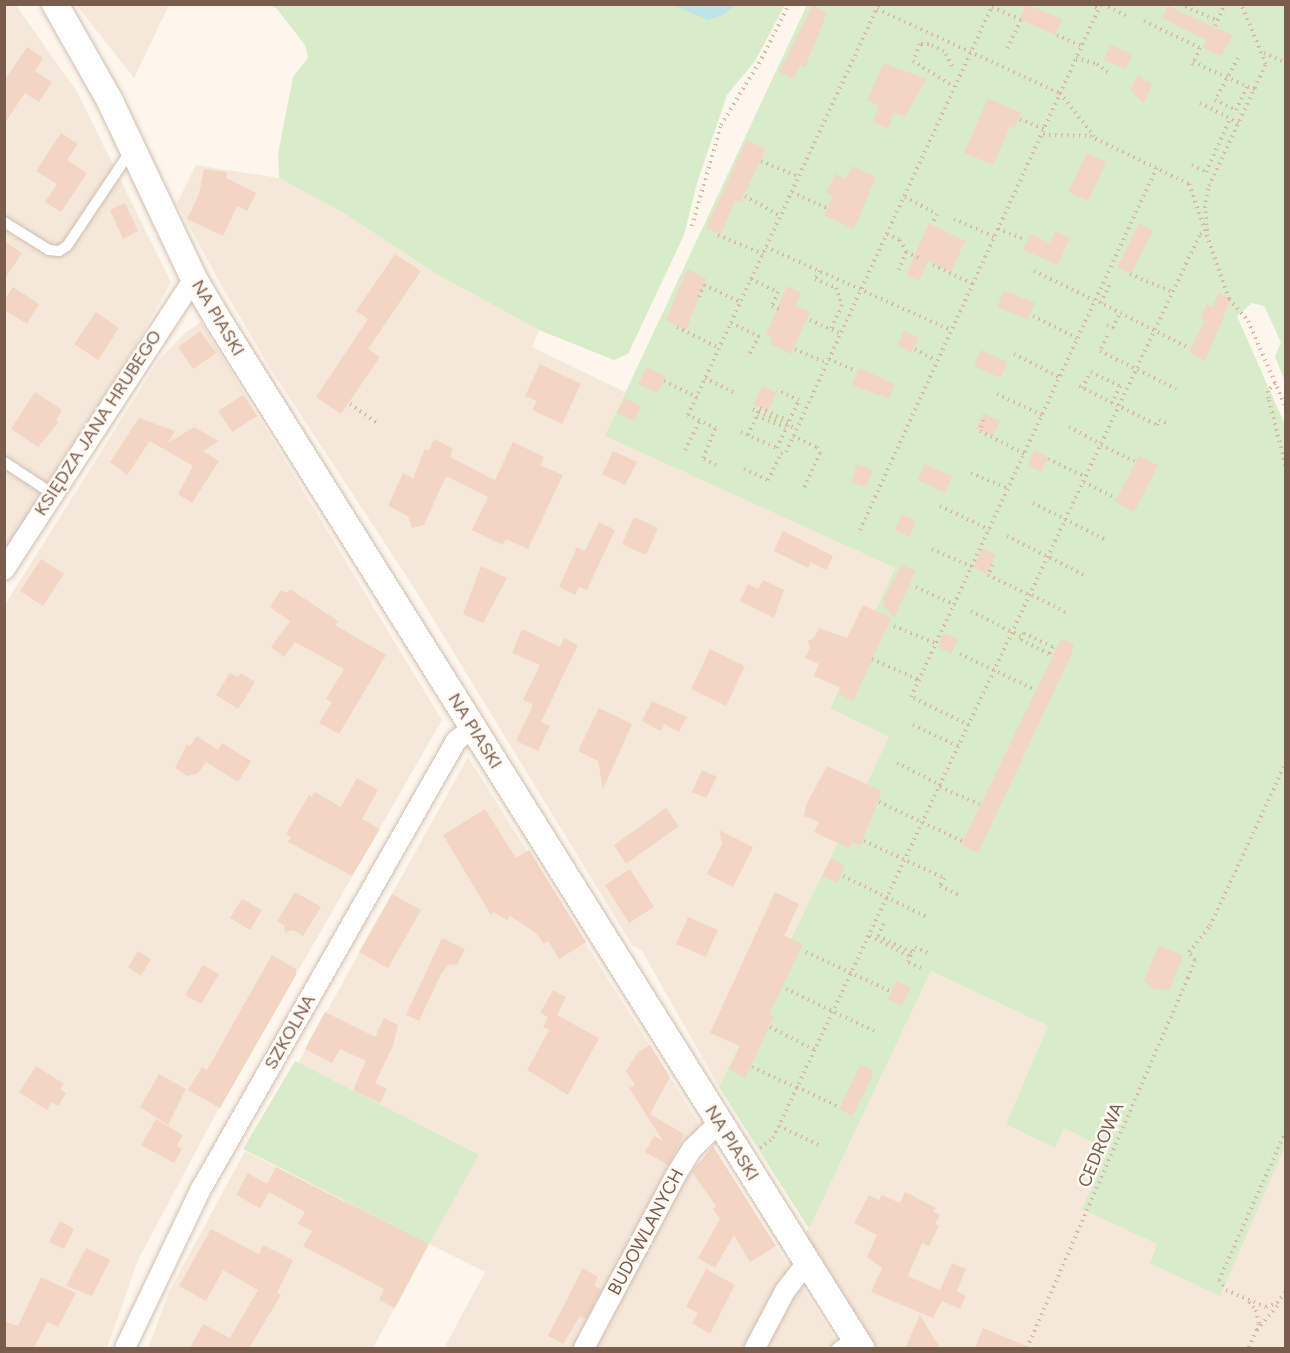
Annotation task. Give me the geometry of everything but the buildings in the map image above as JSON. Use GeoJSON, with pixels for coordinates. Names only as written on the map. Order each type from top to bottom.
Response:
{"type":"FeatureCollection","features":[{"type":"Feature","properties":{"kind":"street","name":"NA PIASKI"},"geometry":{"type":"LineString","coordinates":[[55,4],[110,101],[194,279],[807,1263],[850,1345]]}},
{"type":"Feature","properties":{"kind":"street","name":"KSIĘDZA JANA HRUBEGO"},"geometry":{"type":"LineString","coordinates":[[4,570],[194,279]]}},
{"type":"Feature","properties":{"kind":"street","name":"SZKOLNA"},"geometry":{"type":"LineString","coordinates":[[125,1348],[201,1190],[456,741],[473,727]]}},
{"type":"Feature","properties":{"kind":"street","name":"BUDOWLANYCH"},"geometry":{"type":"LineString","coordinates":[[584,1348],[677,1173],[692,1149],[719,1123]]}},
{"type":"Feature","properties":{"kind":"street"},"geometry":{"type":"LineString","coordinates":[[755,1348],[785,1291],[807,1263]]}},
{"type":"Feature","properties":{"kind":"lane"},"geometry":{"type":"LineString","coordinates":[[4,222],[48,250],[59,251],[67,246],[133,148]]}},
{"type":"Feature","properties":{"kind":"lane"},"geometry":{"type":"LineString","coordinates":[[4,462],[53,494]]}},
{"type":"Feature","properties":{"kind":"path"},"geometry":{"type":"LineString","coordinates":[[693,226],[721,125],[762,58],[789,4]]}},
{"type":"Feature","properties":{"kind":"path"},"geometry":{"type":"LineString","coordinates":[[1090,4],[1128,17]]}},
{"type":"Feature","properties":{"kind":"path"},"geometry":{"type":"LineString","coordinates":[[1180,4],[1218,21]]}},
{"type":"Feature","properties":{"kind":"path"},"geometry":{"type":"LineString","coordinates":[[1215,26],[1225,4]]}},
{"type":"Feature","properties":{"kind":"path"},"geometry":{"type":"LineString","coordinates":[[1213,255],[1205,218],[1206,200],[1266,64],[1241,4]]}},
{"type":"Feature","properties":{"kind":"path"},"geometry":{"type":"LineString","coordinates":[[744,470],[768,480],[793,436],[992,6],[1021,20],[1007,49]]}},
{"type":"Feature","properties":{"kind":"path"},"geometry":{"type":"LineString","coordinates":[[860,530],[936,361],[1045,133],[1060,93],[1101,6]]}},
{"type":"Feature","properties":{"kind":"path"},"geometry":{"type":"LineString","coordinates":[[716,465],[703,458],[716,428],[688,415],[878,7],[1060,93],[1096,138]]}},
{"type":"Feature","properties":{"kind":"path"},"geometry":{"type":"LineString","coordinates":[[1144,21],[1200,48],[1193,64],[1228,76],[1255,90]]}},
{"type":"Feature","properties":{"kind":"path"},"geometry":{"type":"LineString","coordinates":[[1056,35],[1082,46]]}},
{"type":"Feature","properties":{"kind":"path"},"geometry":{"type":"LineString","coordinates":[[952,66],[944,51],[929,44],[921,44],[913,61],[953,86]]}},
{"type":"Feature","properties":{"kind":"path"},"geometry":{"type":"LineString","coordinates":[[1263,53],[1286,63]]}},
{"type":"Feature","properties":{"kind":"path"},"geometry":{"type":"LineString","coordinates":[[1076,58],[1097,64],[1110,74]]}},
{"type":"Feature","properties":{"kind":"path"},"geometry":{"type":"LineString","coordinates":[[1238,58],[1215,100],[1236,110],[1247,86]]}},
{"type":"Feature","properties":{"kind":"path"},"geometry":{"type":"LineString","coordinates":[[1200,104],[1239,123]]}},
{"type":"Feature","properties":{"kind":"path"},"geometry":{"type":"LineString","coordinates":[[1020,119],[1045,133],[1096,138],[1189,184],[1229,299],[1248,321],[1286,408]]}},
{"type":"Feature","properties":{"kind":"path"},"geometry":{"type":"LineString","coordinates":[[1192,165],[1206,172],[1230,119]]}},
{"type":"Feature","properties":{"kind":"path"},"geometry":{"type":"LineString","coordinates":[[761,161],[799,177]]}},
{"type":"Feature","properties":{"kind":"path"},"geometry":{"type":"LineString","coordinates":[[1098,302],[1156,167]]}},
{"type":"Feature","properties":{"kind":"path"},"geometry":{"type":"LineString","coordinates":[[792,192],[826,208]]}},
{"type":"Feature","properties":{"kind":"path"},"geometry":{"type":"LineString","coordinates":[[745,196],[780,216]]}},
{"type":"Feature","properties":{"kind":"path"},"geometry":{"type":"LineString","coordinates":[[904,197],[937,214],[933,222]]}},
{"type":"Feature","properties":{"kind":"path"},"geometry":{"type":"LineString","coordinates":[[954,219],[994,237]]}},
{"type":"Feature","properties":{"kind":"path"},"geometry":{"type":"LineString","coordinates":[[998,229],[1026,240]]}},
{"type":"Feature","properties":{"kind":"path"},"geometry":{"type":"LineString","coordinates":[[752,1153],[767,1144],[779,1126],[1014,633],[1172,292],[1200,234],[1205,232]]}},
{"type":"Feature","properties":{"kind":"path"},"geometry":{"type":"LineString","coordinates":[[887,234],[900,240],[906,252],[921,259]]}},
{"type":"Feature","properties":{"kind":"path"},"geometry":{"type":"LineString","coordinates":[[717,235],[763,254]]}},
{"type":"Feature","properties":{"kind":"path"},"geometry":{"type":"LineString","coordinates":[[766,247],[951,330]]}},
{"type":"Feature","properties":{"kind":"path"},"geometry":{"type":"LineString","coordinates":[[899,270],[906,252]]}},
{"type":"Feature","properties":{"kind":"path"},"geometry":{"type":"LineString","coordinates":[[933,265],[973,284]]}},
{"type":"Feature","properties":{"kind":"path"},"geometry":{"type":"LineString","coordinates":[[820,271],[815,279],[836,288],[842,305],[831,330]]}},
{"type":"Feature","properties":{"kind":"path"},"geometry":{"type":"LineString","coordinates":[[1034,271],[1189,348]]}},
{"type":"Feature","properties":{"kind":"path"},"geometry":{"type":"LineString","coordinates":[[1130,274],[1172,292]]}},
{"type":"Feature","properties":{"kind":"path"},"geometry":{"type":"LineString","coordinates":[[751,279],[778,292],[772,306],[782,310]]}},
{"type":"Feature","properties":{"kind":"path"},"geometry":{"type":"LineString","coordinates":[[699,297],[704,285],[740,302]]}},
{"type":"Feature","properties":{"kind":"path"},"geometry":{"type":"LineString","coordinates":[[969,725],[911,697],[1077,338],[1109,285]]}},
{"type":"Feature","properties":{"kind":"path"},"geometry":{"type":"LineString","coordinates":[[1107,325],[1113,328],[1120,313]]}},
{"type":"Feature","properties":{"kind":"path"},"geometry":{"type":"LineString","coordinates":[[1033,316],[1077,338]]}},
{"type":"Feature","properties":{"kind":"path"},"geometry":{"type":"LineString","coordinates":[[810,320],[841,334]]}},
{"type":"Feature","properties":{"kind":"path"},"geometry":{"type":"LineString","coordinates":[[731,323],[759,336],[749,356]]}},
{"type":"Feature","properties":{"kind":"path"},"geometry":{"type":"LineString","coordinates":[[677,327],[719,348]]}},
{"type":"Feature","properties":{"kind":"path"},"geometry":{"type":"LineString","coordinates":[[1107,336],[1100,351],[1176,388]]}},
{"type":"Feature","properties":{"kind":"path"},"geometry":{"type":"LineString","coordinates":[[795,349],[856,371]]}},
{"type":"Feature","properties":{"kind":"path"},"geometry":{"type":"LineString","coordinates":[[915,349],[936,361]]}},
{"type":"Feature","properties":{"kind":"path"},"geometry":{"type":"LineString","coordinates":[[1014,354],[1059,377]]}},
{"type":"Feature","properties":{"kind":"path"},"geometry":{"type":"LineString","coordinates":[[1112,403],[1120,386],[1090,372],[1081,387],[1112,403],[1157,425],[1159,420],[1169,424]]}},
{"type":"Feature","properties":{"kind":"path"},"geometry":{"type":"LineString","coordinates":[[705,378],[736,394]]}},
{"type":"Feature","properties":{"kind":"path"},"geometry":{"type":"LineString","coordinates":[[664,381],[697,397]]}},
{"type":"Feature","properties":{"kind":"path"},"geometry":{"type":"LineString","coordinates":[[1275,383],[1268,391],[1269,400],[1286,468]]}},
{"type":"Feature","properties":{"kind":"path"},"geometry":{"type":"LineString","coordinates":[[741,432],[777,448],[799,400],[777,390]]}},
{"type":"Feature","properties":{"kind":"path"},"geometry":{"type":"LineString","coordinates":[[997,394],[1042,415]]}},
{"type":"Feature","properties":{"kind":"path"},"geometry":{"type":"LineString","coordinates":[[350,404],[377,423]]}},
{"type":"Feature","properties":{"kind":"path"},"geometry":{"type":"LineString","coordinates":[[753,409],[758,414],[796,429]]}},
{"type":"Feature","properties":{"kind":"path"},"geometry":{"type":"LineString","coordinates":[[748,435],[758,414]]}},
{"type":"Feature","properties":{"kind":"path"},"geometry":{"type":"LineString","coordinates":[[686,450],[700,420]]}},
{"type":"Feature","properties":{"kind":"path"},"geometry":{"type":"LineString","coordinates":[[983,420],[980,431],[1025,454]]}},
{"type":"Feature","properties":{"kind":"path"},"geometry":{"type":"LineString","coordinates":[[1069,427],[1134,461]]}},
{"type":"Feature","properties":{"kind":"path"},"geometry":{"type":"LineString","coordinates":[[793,436],[817,447],[820,453],[803,490]]}},
{"type":"Feature","properties":{"kind":"path"},"geometry":{"type":"LineString","coordinates":[[1048,459],[1086,477]]}},
{"type":"Feature","properties":{"kind":"path"},"geometry":{"type":"LineString","coordinates":[[971,473],[1009,489]]}},
{"type":"Feature","properties":{"kind":"path"},"geometry":{"type":"LineString","coordinates":[[1084,482],[1116,498]]}},
{"type":"Feature","properties":{"kind":"path"},"geometry":{"type":"LineString","coordinates":[[1033,503],[1104,539]]}},
{"type":"Feature","properties":{"kind":"path"},"geometry":{"type":"LineString","coordinates":[[940,506],[990,530]]}},
{"type":"Feature","properties":{"kind":"path"},"geometry":{"type":"LineString","coordinates":[[1006,536],[1086,576]]}},
{"type":"Feature","properties":{"kind":"path"},"geometry":{"type":"LineString","coordinates":[[932,549],[972,567]]}},
{"type":"Feature","properties":{"kind":"path"},"geometry":{"type":"LineString","coordinates":[[993,565],[988,575],[1066,612]]}},
{"type":"Feature","properties":{"kind":"path"},"geometry":{"type":"LineString","coordinates":[[916,587],[955,605]]}},
{"type":"Feature","properties":{"kind":"path"},"geometry":{"type":"LineString","coordinates":[[971,611],[1022,637],[1021,640],[1049,654],[1053,647],[1024,633],[1022,637]]}},
{"type":"Feature","properties":{"kind":"path"},"geometry":{"type":"LineString","coordinates":[[894,626],[937,644]]}},
{"type":"Feature","properties":{"kind":"path"},"geometry":{"type":"LineString","coordinates":[[960,654],[1035,690]]}},
{"type":"Feature","properties":{"kind":"path"},"geometry":{"type":"LineString","coordinates":[[872,659],[919,681]]}},
{"type":"Feature","properties":{"kind":"path"},"geometry":{"type":"LineString","coordinates":[[913,725],[960,747]]}},
{"type":"Feature","properties":{"kind":"path","name":"CEDROWA"},"geometry":{"type":"LineString","coordinates":[[1027,1348],[1195,960],[1189,952],[1210,926],[1286,762]]}},
{"type":"Feature","properties":{"kind":"path"},"geometry":{"type":"LineString","coordinates":[[897,763],[979,804]]}},
{"type":"Feature","properties":{"kind":"path"},"geometry":{"type":"LineString","coordinates":[[879,802],[962,841]]}},
{"type":"Feature","properties":{"kind":"path"},"geometry":{"type":"LineString","coordinates":[[864,841],[944,878],[940,886],[959,895]]}},
{"type":"Feature","properties":{"kind":"path"},"geometry":{"type":"LineString","coordinates":[[843,876],[929,918]]}},
{"type":"Feature","properties":{"kind":"path"},"geometry":{"type":"LineString","coordinates":[[877,938],[884,923]]}},
{"type":"Feature","properties":{"kind":"path"},"geometry":{"type":"LineString","coordinates":[[870,936],[912,955]]}},
{"type":"Feature","properties":{"kind":"path"},"geometry":{"type":"LineString","coordinates":[[921,968],[908,962],[915,947],[930,954]]}},
{"type":"Feature","properties":{"kind":"path"},"geometry":{"type":"LineString","coordinates":[[806,952],[890,991]]}},
{"type":"Feature","properties":{"kind":"path"},"geometry":{"type":"LineString","coordinates":[[786,989],[876,1032]]}},
{"type":"Feature","properties":{"kind":"path"},"geometry":{"type":"LineString","coordinates":[[770,1027],[815,1050]]}},
{"type":"Feature","properties":{"kind":"path"},"geometry":{"type":"LineString","coordinates":[[752,1067],[838,1107]]}},
{"type":"Feature","properties":{"kind":"path"},"geometry":{"type":"LineString","coordinates":[[779,1126],[821,1146]]}},
{"type":"Feature","properties":{"kind":"path"},"geometry":{"type":"LineString","coordinates":[[1282,1298],[1266,1307],[1222,1286],[1220,1274],[1286,1131]]}},
{"type":"Feature","properties":{"kind":"path"},"geometry":{"type":"LineString","coordinates":[[1249,1348],[1257,1331],[1286,1291]]}},
{"type":"Feature","properties":{"kind":"path"},"geometry":{"type":"LineString","coordinates":[[1243,1298],[1259,1317],[1257,1331]]}},
{"type":"Feature","properties":{"kind":"shaded area"},"geometry":{"type":"Polygon","coordinates":[[[15,4],[76,90],[171,282],[5,580],[4,5],[15,4]]]}},
{"type":"Feature","properties":{"kind":"shaded area"},"geometry":{"type":"Polygon","coordinates":[[[76,5],[169,5],[134,78],[81,11],[76,5]]]}},
{"type":"Feature","properties":{"kind":"shaded area"},"geometry":{"type":"Polygon","coordinates":[[[196,165],[279,178],[345,213],[438,275],[539,330],[532,347],[625,392],[606,436],[895,568],[830,707],[889,737],[719,1087],[642,951],[632,945],[416,591],[270,368],[217,278],[177,203],[196,165]]]}},
{"type":"Feature","properties":{"kind":"shaded area"},"geometry":{"type":"Polygon","coordinates":[[[201,322],[442,720],[212,1121],[138,1260],[107,1348],[5,1348],[4,606],[158,361],[185,333],[201,322]]]}},
{"type":"Feature","properties":{"kind":"shaded area"},"geometry":{"type":"Polygon","coordinates":[[[468,757],[700,1125],[578,1348],[444,1348],[485,1272],[429,1244],[373,1348],[148,1348],[169,1292],[245,1151],[345,1202],[479,1156],[298,1063],[468,757]]]}},
{"type":"Feature","properties":{"kind":"shaded area"},"geometry":{"type":"Polygon","coordinates":[[[931,971],[1048,1026],[1055,1147],[1064,1128],[1109,1150],[1157,1244],[1150,1262],[1220,1295],[1285,1144],[1285,1348],[877,1348],[801,1236],[809,1229],[931,971]]]}},
{"type":"Feature","properties":{"kind":"shaded area"},"geometry":{"type":"Polygon","coordinates":[[[713,1146],[841,1348],[592,1348],[680,1184],[713,1146]]]}},
{"type":"Feature","properties":{"kind":"green space"},"geometry":{"type":"Polygon","coordinates":[[[268,5],[785,5],[755,61],[727,95],[697,183],[684,235],[628,354],[614,360],[539,330],[438,275],[344,213],[279,178],[278,154],[293,77],[308,58],[305,45],[276,8],[268,5]]]}},
{"type":"Feature","properties":{"kind":"green space"},"geometry":{"type":"Polygon","coordinates":[[[807,5],[1285,5],[1285,381],[1275,357],[1281,342],[1264,306],[1252,303],[1237,316],[1285,425],[1286,1144],[1220,1296],[1150,1263],[1157,1244],[1082,1209],[1108,1150],[1064,1128],[1055,1148],[1006,1124],[1048,1026],[931,971],[809,1229],[719,1087],[889,737],[830,708],[895,568],[605,436],[807,5]]]}},
{"type":"Feature","properties":{"kind":"green space"},"geometry":{"type":"Polygon","coordinates":[[[295,1061],[479,1155],[429,1244],[243,1149],[295,1061]]]}},
{"type":"Feature","properties":{"kind":"water"},"geometry":{"type":"Polygon","coordinates":[[[673,5],[736,5],[723,15],[708,20],[673,5]]]}}]}
